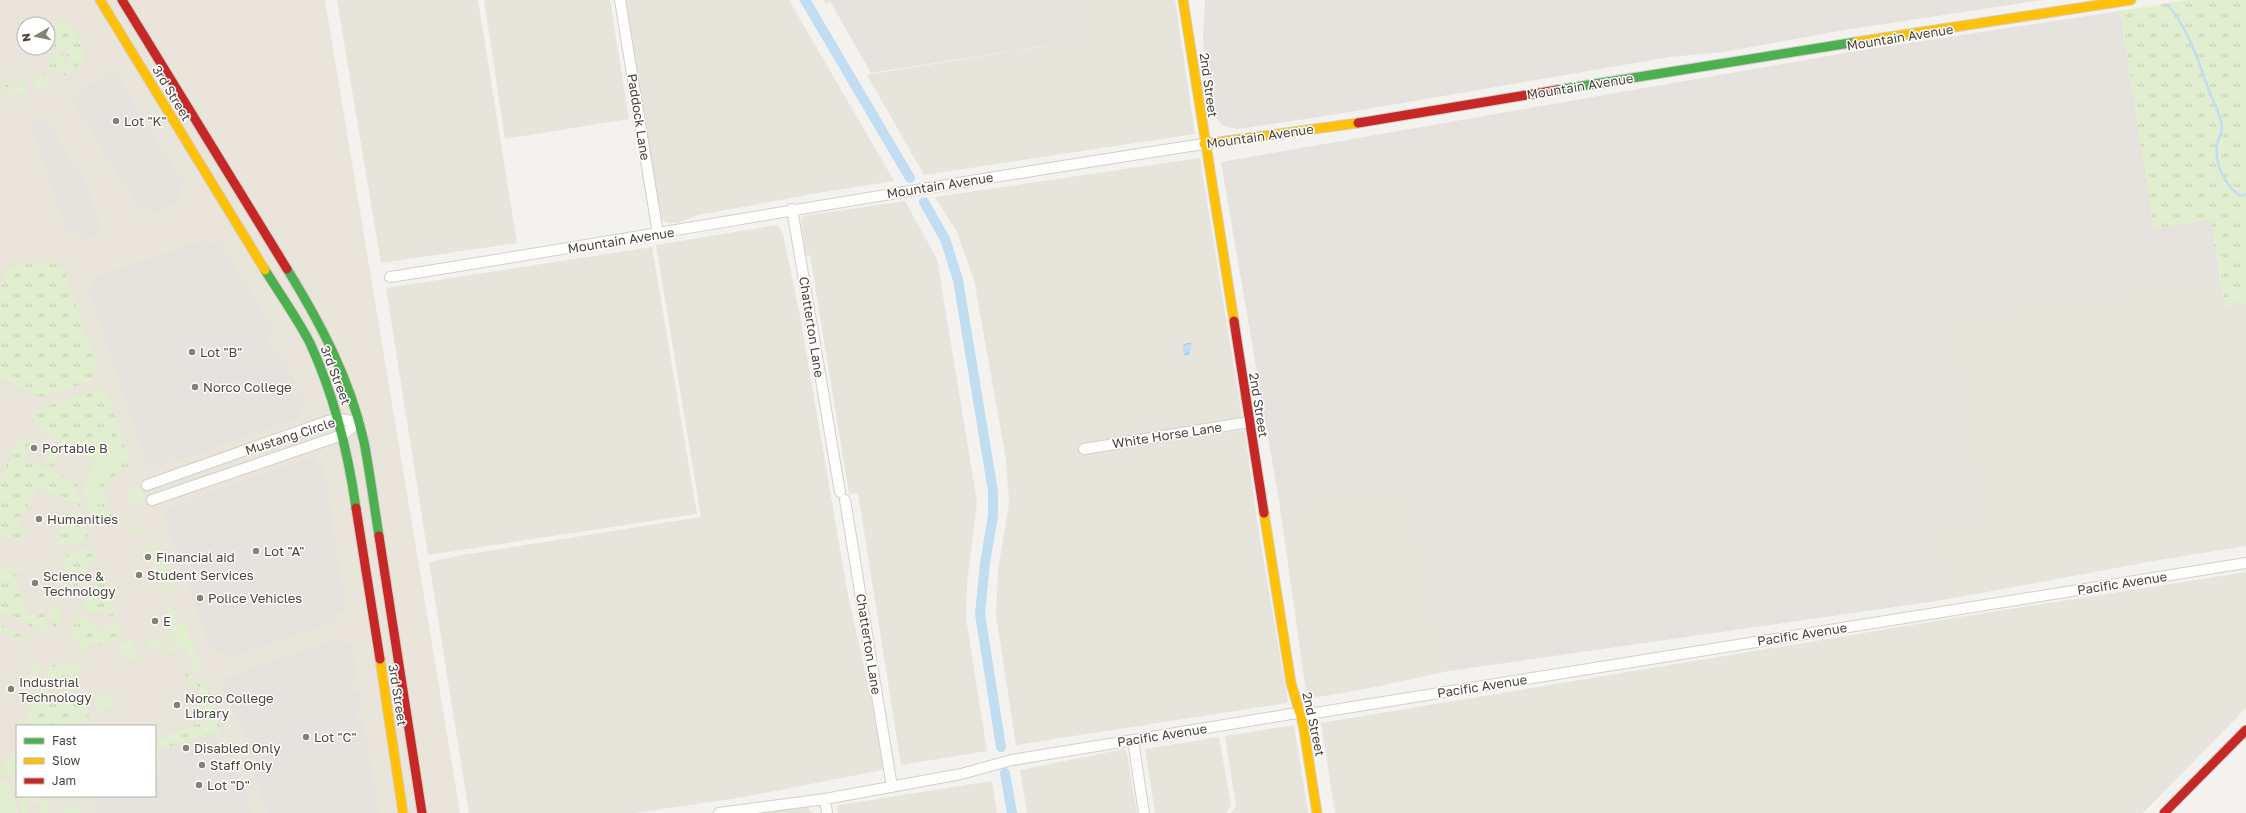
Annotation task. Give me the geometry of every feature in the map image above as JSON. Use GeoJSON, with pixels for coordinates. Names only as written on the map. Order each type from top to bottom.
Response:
{"type":"FeatureCollection","features":[{"type":"Feature","properties":{"kind":"street","name":"3rd Street"},"geometry":{"type":"LineString","coordinates":[[100,0],[309,342],[322,372],[338,419],[349,459],[403,813]]}},
{"type":"Feature","properties":{"kind":"street","name":"3rd Street"},"geometry":{"type":"LineString","coordinates":[[122,0],[318,319],[339,361],[359,422],[422,813]]}},
{"type":"Feature","properties":{"kind":"street","name":"Paddock Lane"},"geometry":{"type":"LineString","coordinates":[[620,0],[658,234]]}},
{"type":"Feature","properties":{"kind":"street","name":"2nd Street"},"geometry":{"type":"LineString","coordinates":[[1183,0],[1204,144],[1291,683],[1300,714],[1317,813]]}},
{"type":"Feature","properties":{"kind":"street","name":"Mountain Avenue"},"geometry":{"type":"LineString","coordinates":[[390,277],[658,234],[905,190],[1204,144],[1364,122],[1660,73],[2131,0]]}},
{"type":"Feature","properties":{"kind":"street"},"geometry":{"type":"LineString","coordinates":[[221,199],[239,191]]}},
{"type":"Feature","properties":{"kind":"street","name":"Chatterton Lane"},"geometry":{"type":"LineString","coordinates":[[792,209],[843,496],[892,787]]}},
{"type":"Feature","properties":{"kind":"street","name":"Mustang Circle"},"geometry":{"type":"LineString","coordinates":[[147,485],[338,419],[359,422]]}},
{"type":"Feature","properties":{"kind":"street","name":"Mustang Circle"},"geometry":{"type":"LineString","coordinates":[[152,500],[342,435],[359,422]]}},
{"type":"Feature","properties":{"kind":"street","name":"White Horse Lane"},"geometry":{"type":"LineString","coordinates":[[1084,449],[1249,422]]}},
{"type":"Feature","properties":{"kind":"street","name":"Pacific Avenue"},"geometry":{"type":"LineString","coordinates":[[719,813],[825,799],[961,774],[988,765],[1012,760],[1133,740],[2246,563]]}},
{"type":"Feature","properties":{"kind":"street"},"geometry":{"type":"LineString","coordinates":[[2164,813],[2246,730]]}},
{"type":"Feature","properties":{"kind":"street"},"geometry":{"type":"LineString","coordinates":[[1133,740],[1144,813]]}},
{"type":"Feature","properties":{"kind":"street"},"geometry":{"type":"LineString","coordinates":[[825,799],[827,813]]}},
{"type":"Feature","properties":{"kind":"shaded area","name":"Norco College"},"geometry":{"type":"Polygon","coordinates":[[[0,0],[325,0],[460,813],[0,813],[0,0]]]}},
{"type":"Feature","properties":{"kind":"shaded area"},"geometry":{"type":"Polygon","coordinates":[[[337,0],[478,0],[517,243],[381,263],[337,0]]]}},
{"type":"Feature","properties":{"kind":"shaded area"},"geometry":{"type":"Polygon","coordinates":[[[484,0],[610,0],[629,119],[505,139],[484,0]]]}},
{"type":"Feature","properties":{"kind":"shaded area"},"geometry":{"type":"Polygon","coordinates":[[[624,0],[789,0],[894,181],[698,215],[678,223],[668,223],[660,219],[624,0]]]}},
{"type":"Feature","properties":{"kind":"shaded area"},"geometry":{"type":"Polygon","coordinates":[[[823,0],[1072,0],[1079,40],[871,73],[830,1],[826,4],[823,0]]]}},
{"type":"Feature","properties":{"kind":"shaded area"},"geometry":{"type":"Polygon","coordinates":[[[1072,0],[1175,0],[1195,134],[924,175],[867,75],[1079,40],[1072,0]]]}},
{"type":"Feature","properties":{"kind":"shaded area"},"geometry":{"type":"Polygon","coordinates":[[[1205,0],[2043,0],[1844,30],[1723,52],[1670,57],[1332,115],[1237,129],[1224,126],[1215,117],[1209,101],[1203,37],[1205,0]]]}},
{"type":"Feature","properties":{"kind":"shaded area"},"geometry":{"type":"Polygon","coordinates":[[[2120,11],[2154,228],[2211,219],[2219,271],[1942,316],[1975,516],[1930,524],[1943,600],[1449,671],[1413,478],[1279,501],[1221,162],[1851,52],[2120,11]]]}},
{"type":"Feature","properties":{"kind":"shaded area","name":"Lot \"K\""},"geometry":{"type":"Polygon","coordinates":[[[114,70],[185,185],[179,189],[181,195],[177,201],[159,212],[153,212],[147,207],[140,211],[72,100],[85,88],[114,70]]]}},
{"type":"Feature","properties":{"kind":"shaded area"},"geometry":{"type":"Polygon","coordinates":[[[44,119],[46,126],[52,123],[61,147],[65,148],[72,165],[76,164],[77,170],[81,170],[103,233],[81,240],[78,232],[68,235],[32,126],[33,123],[44,119]]]}},
{"type":"Feature","properties":{"kind":"shaded area"},"geometry":{"type":"Polygon","coordinates":[[[1200,158],[1242,417],[1240,419],[1080,445],[1081,455],[1242,430],[1245,433],[1259,533],[1288,702],[1016,745],[996,615],[998,571],[1009,503],[1006,459],[974,280],[957,232],[935,197],[1200,158]]]}},
{"type":"Feature","properties":{"kind":"shaded area"},"geometry":{"type":"Polygon","coordinates":[[[905,201],[937,259],[977,502],[967,583],[966,618],[987,751],[901,765],[858,493],[849,494],[810,255],[806,256],[801,219],[804,216],[905,201]]]}},
{"type":"Feature","properties":{"kind":"shaded area"},"geometry":{"type":"Polygon","coordinates":[[[778,225],[784,238],[801,321],[847,590],[877,725],[883,764],[882,770],[744,797],[635,813],[469,813],[429,562],[463,555],[701,517],[656,245],[778,225]]]}},
{"type":"Feature","properties":{"kind":"shaded area","name":"Lot \"B\""},"geometry":{"type":"Polygon","coordinates":[[[206,239],[209,247],[219,241],[276,333],[269,337],[272,350],[274,350],[275,355],[281,354],[307,406],[301,409],[303,416],[176,461],[174,454],[167,455],[169,462],[152,467],[147,464],[88,289],[94,287],[91,278],[206,239]]]}},
{"type":"Feature","properties":{"kind":"shaded area"},"geometry":{"type":"Polygon","coordinates":[[[652,247],[697,514],[428,555],[386,288],[652,247]]]}},
{"type":"Feature","properties":{"kind":"shaded area"},"geometry":{"type":"Polygon","coordinates":[[[2219,271],[2225,307],[2246,303],[2246,546],[2159,560],[1943,600],[1930,524],[1975,516],[1942,316],[2219,271]]]}},
{"type":"Feature","properties":{"kind":"shaded area","name":"Lot \"A\""},"geometry":{"type":"Polygon","coordinates":[[[314,457],[317,464],[323,463],[347,612],[335,614],[336,621],[227,659],[224,652],[216,652],[209,645],[162,510],[181,503],[185,508],[190,506],[189,500],[314,457]]]}},
{"type":"Feature","properties":{"kind":"shaded area"},"geometry":{"type":"Polygon","coordinates":[[[1413,477],[1449,671],[1365,689],[1307,699],[1279,501],[1413,477]]]}},
{"type":"Feature","properties":{"kind":"shaded area"},"geometry":{"type":"Polygon","coordinates":[[[2246,572],[2246,708],[2143,813],[1335,813],[1321,723],[1966,616],[2246,572]]]}},
{"type":"Feature","properties":{"kind":"shaded area","name":"Lot \"C\""},"geometry":{"type":"Polygon","coordinates":[[[339,638],[342,646],[352,644],[358,682],[351,683],[353,692],[360,693],[362,709],[356,713],[357,719],[363,718],[379,813],[267,813],[248,757],[247,750],[250,748],[242,725],[238,725],[221,680],[339,638]]]}},
{"type":"Feature","properties":{"kind":"shaded area"},"geometry":{"type":"Polygon","coordinates":[[[1294,725],[1308,813],[1231,813],[1236,806],[1225,736],[1294,725]]]}},
{"type":"Feature","properties":{"kind":"shaded area","name":"Lot \"D\""},"geometry":{"type":"Polygon","coordinates":[[[213,735],[218,744],[232,755],[252,813],[98,813],[93,797],[156,797],[156,773],[164,770],[158,754],[213,735]]]}},
{"type":"Feature","properties":{"kind":"shaded area"},"geometry":{"type":"Polygon","coordinates":[[[1219,737],[1231,805],[1226,813],[1155,813],[1145,749],[1219,737]]]}},
{"type":"Feature","properties":{"kind":"shaded area"},"geometry":{"type":"Polygon","coordinates":[[[1124,749],[1127,753],[1137,813],[1027,813],[1020,770],[1124,749]]]}},
{"type":"Feature","properties":{"kind":"shaded area"},"geometry":{"type":"Polygon","coordinates":[[[992,781],[997,813],[838,813],[837,806],[839,805],[992,781]]]}},
{"type":"Feature","properties":{"kind":"shaded area"},"geometry":{"type":"Polygon","coordinates":[[[808,806],[809,810],[813,813],[761,813],[808,806]]]}},
{"type":"Feature","properties":{"kind":"green space"},"geometry":{"type":"Polygon","coordinates":[[[2185,0],[2246,0],[2246,303],[2225,307],[2211,219],[2154,229],[2120,11],[2185,0]]]}},
{"type":"Feature","properties":{"kind":"green space"},"geometry":{"type":"Polygon","coordinates":[[[60,18],[64,20],[75,33],[86,53],[84,55],[87,59],[64,76],[62,75],[68,65],[65,50],[56,52],[56,31],[58,20],[60,18]]]}},
{"type":"Feature","properties":{"kind":"green space"},"geometry":{"type":"Polygon","coordinates":[[[62,53],[65,64],[59,73],[49,69],[49,57],[62,53]]]}},
{"type":"Feature","properties":{"kind":"green space"},"geometry":{"type":"Polygon","coordinates":[[[46,74],[52,77],[49,82],[42,87],[33,87],[32,84],[46,74]]]}},
{"type":"Feature","properties":{"kind":"green space"},"geometry":{"type":"Polygon","coordinates":[[[19,76],[20,79],[0,95],[0,90],[19,76]]]}},
{"type":"Feature","properties":{"kind":"green space"},"geometry":{"type":"Polygon","coordinates":[[[22,81],[26,83],[27,96],[25,97],[19,91],[0,102],[0,100],[17,85],[19,88],[22,86],[22,81]]]}},
{"type":"Feature","properties":{"kind":"green space"},"geometry":{"type":"Polygon","coordinates":[[[29,262],[57,263],[57,266],[64,270],[98,369],[92,381],[43,397],[37,396],[0,378],[0,284],[9,269],[17,264],[29,262]]]}},
{"type":"Feature","properties":{"kind":"green space"},"geometry":{"type":"Polygon","coordinates":[[[100,389],[106,392],[109,399],[131,464],[116,475],[107,485],[101,497],[100,503],[101,515],[104,521],[95,526],[85,500],[98,496],[101,480],[116,463],[118,456],[117,450],[104,429],[93,435],[82,454],[62,444],[40,429],[33,418],[43,409],[52,405],[100,389]]]}},
{"type":"Feature","properties":{"kind":"green space"},"geometry":{"type":"Polygon","coordinates":[[[109,429],[118,460],[101,480],[98,496],[85,500],[81,489],[95,460],[82,454],[95,433],[109,429]]]}},
{"type":"Feature","properties":{"kind":"green space"},"geometry":{"type":"Polygon","coordinates":[[[31,436],[32,438],[23,458],[79,483],[77,488],[82,507],[37,486],[17,527],[28,532],[25,538],[0,537],[0,478],[19,441],[31,436]]]}},
{"type":"Feature","properties":{"kind":"green space"},"geometry":{"type":"Polygon","coordinates":[[[53,446],[61,450],[53,467],[44,463],[53,446]]]}},
{"type":"Feature","properties":{"kind":"green space"},"geometry":{"type":"Polygon","coordinates":[[[136,487],[143,492],[144,495],[139,502],[136,503],[129,498],[128,495],[133,488],[136,487]]]}},
{"type":"Feature","properties":{"kind":"green space"},"geometry":{"type":"Polygon","coordinates":[[[107,494],[107,505],[112,517],[110,522],[105,519],[102,513],[102,502],[104,496],[107,494]]]}},
{"type":"Feature","properties":{"kind":"green space"},"geometry":{"type":"Polygon","coordinates":[[[71,508],[80,513],[88,536],[87,539],[58,549],[55,540],[71,508]]]}},
{"type":"Feature","properties":{"kind":"green space"},"geometry":{"type":"Polygon","coordinates":[[[123,522],[146,533],[147,539],[125,526],[121,526],[123,522]]]}},
{"type":"Feature","properties":{"kind":"green space"},"geometry":{"type":"Polygon","coordinates":[[[156,539],[174,591],[170,592],[152,540],[156,539]]]}},
{"type":"Feature","properties":{"kind":"green space"},"geometry":{"type":"Polygon","coordinates":[[[150,544],[166,591],[163,593],[146,545],[150,544]]]}},
{"type":"Feature","properties":{"kind":"green space"},"geometry":{"type":"Polygon","coordinates":[[[90,547],[95,554],[79,585],[73,588],[70,586],[63,565],[67,555],[90,547]]]}},
{"type":"Feature","properties":{"kind":"green space"},"geometry":{"type":"Polygon","coordinates":[[[20,566],[24,569],[14,573],[29,616],[43,611],[49,630],[43,633],[0,611],[0,569],[20,566]]]}},
{"type":"Feature","properties":{"kind":"green space"},"geometry":{"type":"Polygon","coordinates":[[[104,577],[115,613],[111,617],[107,612],[102,610],[93,615],[82,610],[82,607],[96,579],[104,577]]]}},
{"type":"Feature","properties":{"kind":"green space"},"geometry":{"type":"Polygon","coordinates":[[[59,606],[63,617],[58,628],[54,629],[47,610],[59,606]]]}},
{"type":"Feature","properties":{"kind":"green space"},"geometry":{"type":"Polygon","coordinates":[[[172,606],[177,622],[173,624],[167,607],[172,606]]]}},
{"type":"Feature","properties":{"kind":"green space"},"geometry":{"type":"Polygon","coordinates":[[[80,615],[91,620],[94,627],[100,631],[107,629],[112,622],[117,620],[123,636],[99,645],[98,643],[88,646],[86,637],[79,628],[72,631],[71,634],[69,633],[77,616],[80,615]]]}},
{"type":"Feature","properties":{"kind":"green space"},"geometry":{"type":"Polygon","coordinates":[[[185,622],[204,677],[192,666],[188,654],[183,647],[161,654],[159,651],[180,641],[178,636],[155,640],[174,632],[172,626],[185,622]]]}},
{"type":"Feature","properties":{"kind":"green space"},"geometry":{"type":"Polygon","coordinates":[[[0,624],[32,640],[32,642],[24,642],[2,631],[0,634],[0,624]]]}},
{"type":"Feature","properties":{"kind":"green space"},"geometry":{"type":"Polygon","coordinates":[[[75,626],[86,637],[87,656],[80,652],[79,643],[70,635],[75,626]]]}},
{"type":"Feature","properties":{"kind":"green space"},"geometry":{"type":"Polygon","coordinates":[[[150,637],[152,643],[175,640],[151,651],[146,638],[150,637]]]}},
{"type":"Feature","properties":{"kind":"green space"},"geometry":{"type":"Polygon","coordinates":[[[132,640],[138,658],[124,663],[118,645],[132,640]]]}},
{"type":"Feature","properties":{"kind":"green space"},"geometry":{"type":"Polygon","coordinates":[[[75,662],[83,666],[76,672],[68,675],[56,675],[52,673],[56,665],[66,667],[75,662]]]}},
{"type":"Feature","properties":{"kind":"green space"},"geometry":{"type":"Polygon","coordinates":[[[37,663],[41,665],[37,670],[34,679],[29,677],[33,664],[37,663]]]}},
{"type":"Feature","properties":{"kind":"green space"},"geometry":{"type":"Polygon","coordinates":[[[53,664],[56,665],[52,673],[57,675],[69,675],[74,673],[79,687],[78,689],[70,692],[62,687],[56,691],[44,684],[53,664]]]}},
{"type":"Feature","properties":{"kind":"green space"},"geometry":{"type":"Polygon","coordinates":[[[190,673],[194,676],[197,682],[201,680],[205,682],[216,713],[204,717],[199,702],[203,700],[197,683],[189,686],[185,674],[190,673]]]}},
{"type":"Feature","properties":{"kind":"green space"},"geometry":{"type":"Polygon","coordinates":[[[28,679],[34,681],[26,697],[22,695],[28,679]]]}},
{"type":"Feature","properties":{"kind":"green space"},"geometry":{"type":"Polygon","coordinates":[[[43,689],[54,695],[55,702],[62,706],[68,704],[72,695],[79,693],[82,695],[89,716],[85,725],[78,722],[76,725],[22,725],[39,691],[43,689]]]}},
{"type":"Feature","properties":{"kind":"green space"},"geometry":{"type":"Polygon","coordinates":[[[110,692],[115,706],[97,712],[92,698],[110,692]]]}},
{"type":"Feature","properties":{"kind":"green space"},"geometry":{"type":"Polygon","coordinates":[[[54,695],[61,703],[67,702],[69,696],[72,695],[68,704],[62,706],[55,702],[54,695]]]}},
{"type":"Feature","properties":{"kind":"green space"},"geometry":{"type":"Polygon","coordinates":[[[217,715],[222,731],[217,738],[215,732],[157,751],[156,739],[206,721],[205,719],[217,715]]]}},
{"type":"Feature","properties":{"kind":"green space"},"geometry":{"type":"Polygon","coordinates":[[[16,756],[16,780],[1,772],[5,760],[16,756]]]}},
{"type":"Feature","properties":{"kind":"green space"},"geometry":{"type":"Polygon","coordinates":[[[0,779],[10,784],[19,813],[0,813],[0,779]]]}},
{"type":"Feature","properties":{"kind":"green space"},"geometry":{"type":"Polygon","coordinates":[[[17,797],[37,797],[50,804],[49,813],[41,813],[39,805],[27,800],[25,801],[29,813],[23,813],[17,797]]]}},
{"type":"Feature","properties":{"kind":"green space"},"geometry":{"type":"Polygon","coordinates":[[[72,803],[79,807],[80,813],[65,813],[66,807],[72,803]]]}},
{"type":"Feature","properties":{"kind":"water"},"geometry":{"type":"Polygon","coordinates":[[[1191,342],[1191,350],[1188,356],[1185,356],[1182,350],[1184,344],[1191,342]]]}},
{"type":"Feature","properties":{"kind":"waterway"},"geometry":{"type":"LineString","coordinates":[[805,0],[910,178]]}},
{"type":"Feature","properties":{"kind":"waterway"},"geometry":{"type":"LineString","coordinates":[[2168,5],[2176,15],[2188,37],[2220,115],[2222,128],[2217,145],[2219,167],[2229,186],[2240,196],[2246,194]]}},
{"type":"Feature","properties":{"kind":"waterway"},"geometry":{"type":"LineString","coordinates":[[924,202],[945,239],[958,280],[993,491],[993,516],[985,563],[980,614],[1001,747]]}},
{"type":"Feature","properties":{"kind":"waterway"},"geometry":{"type":"LineString","coordinates":[[1005,773],[1012,813]]}},
{"type":"Feature","properties":{"kind":"traffic: fast"},"geometry":{"type":"LineString","coordinates":[[1557,90],[1856,42]]}},
{"type":"Feature","properties":{"kind":"traffic: fast"},"geometry":{"type":"LineString","coordinates":[[287,269],[323,331],[351,396],[364,442],[379,536]]}},
{"type":"Feature","properties":{"kind":"traffic: fast"},"geometry":{"type":"LineString","coordinates":[[265,270],[294,315],[310,343],[319,363],[339,424],[349,466],[356,508]]}},
{"type":"Feature","properties":{"kind":"traffic: slow"},"geometry":{"type":"LineString","coordinates":[[100,0],[265,270]]}},
{"type":"Feature","properties":{"kind":"traffic: slow"},"geometry":{"type":"LineString","coordinates":[[1183,0],[1234,321]]}},
{"type":"Feature","properties":{"kind":"traffic: slow"},"geometry":{"type":"LineString","coordinates":[[1856,42],[2131,0]]}},
{"type":"Feature","properties":{"kind":"traffic: slow"},"geometry":{"type":"LineString","coordinates":[[1204,144],[1358,123]]}},
{"type":"Feature","properties":{"kind":"traffic: slow"},"geometry":{"type":"LineString","coordinates":[[1264,513],[1291,683],[1303,724],[1317,813]]}},
{"type":"Feature","properties":{"kind":"traffic: slow"},"geometry":{"type":"LineString","coordinates":[[380,659],[403,813]]}},
{"type":"Feature","properties":{"kind":"traffic: jam"},"geometry":{"type":"LineString","coordinates":[[122,0],[287,269]]}},
{"type":"Feature","properties":{"kind":"traffic: jam"},"geometry":{"type":"LineString","coordinates":[[1358,123],[1557,90]]}},
{"type":"Feature","properties":{"kind":"traffic: jam"},"geometry":{"type":"LineString","coordinates":[[1234,321],[1264,513]]}},
{"type":"Feature","properties":{"kind":"traffic: jam"},"geometry":{"type":"LineString","coordinates":[[356,508],[380,659]]}},
{"type":"Feature","properties":{"kind":"traffic: jam"},"geometry":{"type":"LineString","coordinates":[[379,536],[422,813]]}},
{"type":"Feature","properties":{"kind":"traffic: jam"},"geometry":{"type":"LineString","coordinates":[[2164,813],[2246,730]]}},
{"type":"Feature","properties":{"kind":"place","name":"Lot \"K\""},"geometry":{"type":"Point","coordinates":[116,121]}},
{"type":"Feature","properties":{"kind":"place","name":"Lot \"B\""},"geometry":{"type":"Point","coordinates":[192,352]}},
{"type":"Feature","properties":{"kind":"place","name":"Norco College"},"geometry":{"type":"Point","coordinates":[195,387]}},
{"type":"Feature","properties":{"kind":"place","name":"Portable B"},"geometry":{"type":"Point","coordinates":[34,448]}},
{"type":"Feature","properties":{"kind":"place","name":"Humanities"},"geometry":{"type":"Point","coordinates":[39,519]}},
{"type":"Feature","properties":{"kind":"place","name":"Lot \"A\""},"geometry":{"type":"Point","coordinates":[256,551]}},
{"type":"Feature","properties":{"kind":"place","name":"Financial aid"},"geometry":{"type":"Point","coordinates":[148,557]}},
{"type":"Feature","properties":{"kind":"place","name":"Student Services"},"geometry":{"type":"Point","coordinates":[139,575]}},
{"type":"Feature","properties":{"kind":"place","name":"Science & Technology"},"geometry":{"type":"Point","coordinates":[35,583]}},
{"type":"Feature","properties":{"kind":"place","name":"Police Vehicles"},"geometry":{"type":"Point","coordinates":[200,598]}},
{"type":"Feature","properties":{"kind":"place","name":"E"},"geometry":{"type":"Point","coordinates":[155,621]}},
{"type":"Feature","properties":{"kind":"place","name":"Industrial Technology"},"geometry":{"type":"Point","coordinates":[11,689]}},
{"type":"Feature","properties":{"kind":"place","name":"Norco College Library"},"geometry":{"type":"Point","coordinates":[177,705]}},
{"type":"Feature","properties":{"kind":"place","name":"Lot \"C\""},"geometry":{"type":"Point","coordinates":[306,737]}},
{"type":"Feature","properties":{"kind":"place","name":"Disabled Only"},"geometry":{"type":"Point","coordinates":[186,748]}},
{"type":"Feature","properties":{"kind":"place","name":"Staff Only"},"geometry":{"type":"Point","coordinates":[202,765]}},
{"type":"Feature","properties":{"kind":"place","name":"Lot \"D\""},"geometry":{"type":"Point","coordinates":[199,785]}}]}
